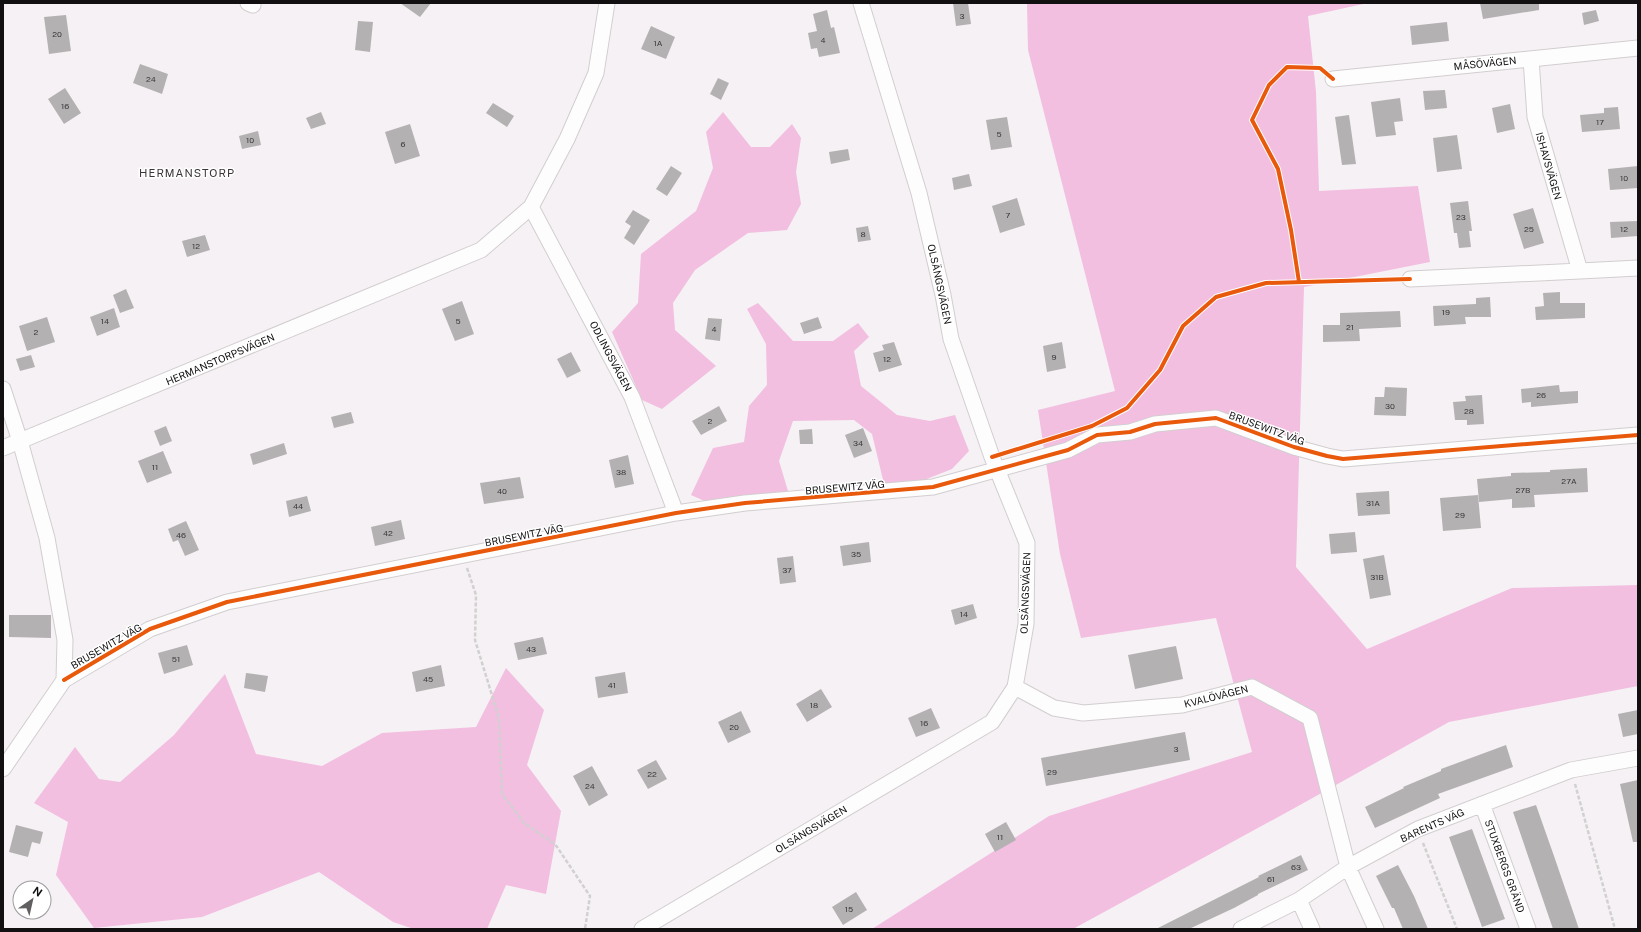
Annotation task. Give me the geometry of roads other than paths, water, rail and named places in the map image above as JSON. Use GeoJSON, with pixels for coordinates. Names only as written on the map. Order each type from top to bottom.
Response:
{"type":"FeatureCollection","features":[{"type":"Feature","properties":{"kind":"street","name":"HERMANSTORPSVÄGEN"},"geometry":{"type":"LineString","coordinates":[[3,448],[482,250],[531,207],[567,139],[596,73],[607,3]]}},
{"type":"Feature","properties":{"kind":"street","name":"OLSÄNGSVÄGEN"},"geometry":{"type":"LineString","coordinates":[[642,929],[992,722],[1015,687],[1026,624],[1027,543],[997,470],[951,339],[943,294],[919,193],[861,3]]}},
{"type":"Feature","properties":{"kind":"street","name":"MÅSÖVÄGEN"},"geometry":{"type":"LineString","coordinates":[[1333,79],[1638,48]]}},
{"type":"Feature","properties":{"kind":"street","name":"ISHAVSVÄGEN"},"geometry":{"type":"LineString","coordinates":[[1531,59],[1535,117],[1580,271]]}},
{"type":"Feature","properties":{"kind":"street","name":"ODLINGSVÄGEN"},"geometry":{"type":"LineString","coordinates":[[531,207],[632,397],[676,513]]}},
{"type":"Feature","properties":{"kind":"street"},"geometry":{"type":"LineString","coordinates":[[1410,279],[1638,268]]}},
{"type":"Feature","properties":{"kind":"street"},"geometry":{"type":"LineString","coordinates":[[3,389],[20,441],[47,538],[65,640],[64,680],[3,769]]}},
{"type":"Feature","properties":{"kind":"street","name":"BRUSEWITZ VÄG"},"geometry":{"type":"LineString","coordinates":[[64,680],[150,629],[227,602],[676,513],[744,503],[932,487],[1068,450],[1097,435],[1130,432],[1155,424],[1216,418],[1294,447],[1343,459],[1638,435]]}},
{"type":"Feature","properties":{"kind":"street","name":"KVALÖVÄGEN"},"geometry":{"type":"LineString","coordinates":[[1015,687],[1054,708],[1083,713],[1182,705],[1252,687],[1310,718],[1348,867],[1376,929]]}},
{"type":"Feature","properties":{"kind":"street","name":"BARENTS VÄG"},"geometry":{"type":"LineString","coordinates":[[1241,929],[1299,900],[1348,867],[1418,829],[1571,770],[1638,758]]}},
{"type":"Feature","properties":{"kind":"street","name":"STUXBERGS GRÄND"},"geometry":{"type":"LineString","coordinates":[[1482,804],[1528,929]]}},
{"type":"Feature","properties":{"kind":"street"},"geometry":{"type":"LineString","coordinates":[[1299,900],[1312,929]]}},
{"type":"Feature","properties":{"kind":"district","name":"HERMANSTORP"},"geometry":{"type":"Point","coordinates":[187,173]}}]}
